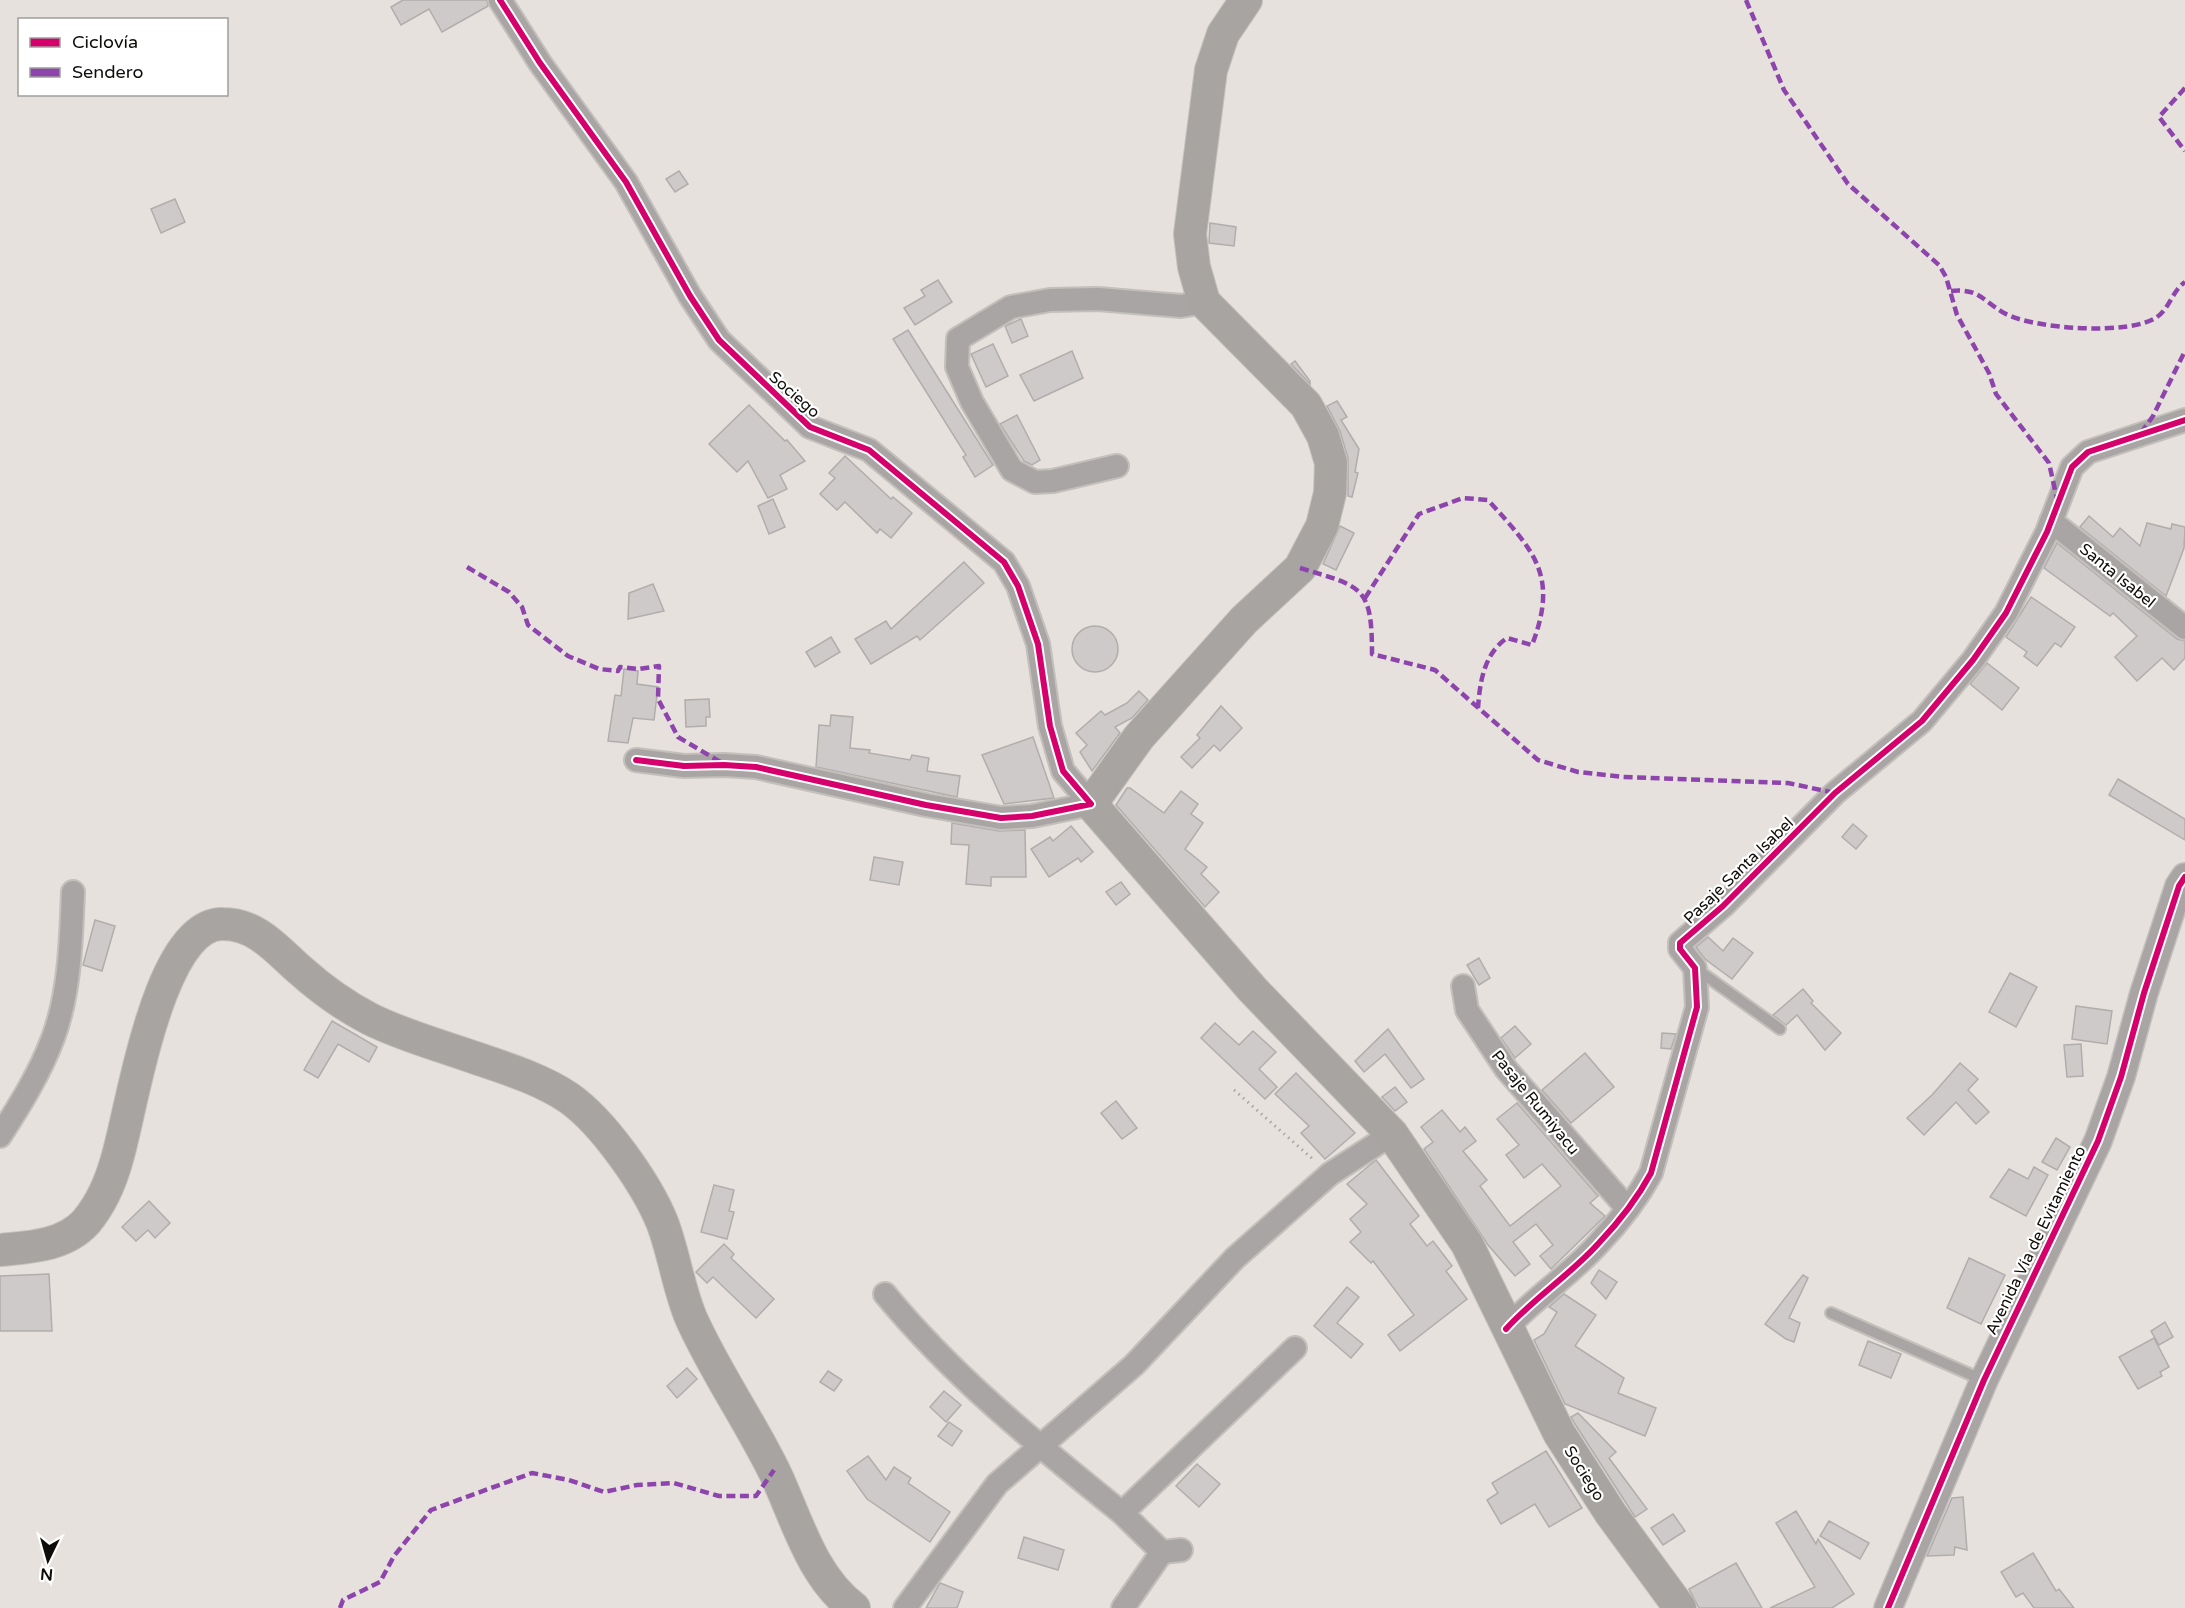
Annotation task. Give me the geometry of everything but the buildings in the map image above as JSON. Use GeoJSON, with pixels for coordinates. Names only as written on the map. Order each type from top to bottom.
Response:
{"type":"FeatureCollection","features":[{"type":"Feature","properties":{"kind":"main road"},"geometry":{"type":"LineString","coordinates":[[1091,804],[1138,737],[1244,620],[1300,568],[1322,526],[1330,493],[1331,463],[1323,436],[1306,405],[1204,302],[1194,267],[1190,234],[1204,109],[1211,70],[1223,34],[1246,0]]}},
{"type":"Feature","properties":{"kind":"main road","name":"Sociego"},"geometry":{"type":"LineString","coordinates":[[1091,804],[1253,990],[1392,1134],[1467,1244],[1506,1329],[1559,1433],[1611,1514],[1680,1608]]}},
{"type":"Feature","properties":{"kind":"main road"},"geometry":{"type":"LineString","coordinates":[[0,1250],[60,1241],[85,1223],[104,1195],[114,1168],[137,1071],[158,1003],[184,945],[208,925],[224,924],[248,928],[273,945],[302,972],[368,1018],[408,1035],[528,1078],[568,1098],[600,1126],[631,1168],[661,1221],[690,1315],[774,1470],[819,1570],[854,1608]]}},
{"type":"Feature","properties":{"kind":"street","name":"Sociego"},"geometry":{"type":"LineString","coordinates":[[500,0],[540,63],[626,182],[690,296],[719,340],[810,428],[869,450],[1004,562],[1018,586],[1038,644],[1050,726],[1063,771],[1091,804]]}},
{"type":"Feature","properties":{"kind":"street"},"geometry":{"type":"LineString","coordinates":[[1117,466],[1053,481],[1035,482],[1011,470],[972,402],[957,368],[958,339],[1011,307],[1050,300],[1098,299],[1181,306],[1204,302]]}},
{"type":"Feature","properties":{"kind":"street"},"geometry":{"type":"LineString","coordinates":[[2051,521],[2072,467],[2088,452],[2185,420]]}},
{"type":"Feature","properties":{"kind":"street","name":"Santa Isabel"},"geometry":{"type":"LineString","coordinates":[[2051,521],[2185,628]]}},
{"type":"Feature","properties":{"kind":"street","name":"Pasaje Santa Isabel"},"geometry":{"type":"LineString","coordinates":[[1506,1329],[1530,1303],[1547,1291],[1598,1244],[1638,1196],[1651,1173],[1697,1006],[1695,968],[1680,949],[1680,943],[1724,906],[1835,793],[1922,721],[1973,660],[2006,613],[2051,521]]}},
{"type":"Feature","properties":{"kind":"street"},"geometry":{"type":"LineString","coordinates":[[636,760],[684,766],[756,767],[926,805],[1001,818],[1032,816],[1091,804]]}},
{"type":"Feature","properties":{"kind":"street","name":"Avenida Vía de Evitamiento"},"geometry":{"type":"LineString","coordinates":[[1888,1608],[1984,1380],[2098,1141],[2121,1077],[2154,961],[2179,886],[2185,876]]}},
{"type":"Feature","properties":{"kind":"street"},"geometry":{"type":"LineString","coordinates":[[0,1136],[33,1082],[53,1037],[68,975],[73,892]]}},
{"type":"Feature","properties":{"kind":"street","name":"Pasaje Rumiyacu"},"geometry":{"type":"LineString","coordinates":[[1463,986],[1467,1010],[1506,1069],[1627,1208]]}},
{"type":"Feature","properties":{"kind":"street"},"geometry":{"type":"LineString","coordinates":[[905,1608],[997,1484],[1039,1445],[1134,1365],[1235,1258],[1330,1174],[1392,1134]]}},
{"type":"Feature","properties":{"kind":"street"},"geometry":{"type":"LineString","coordinates":[[885,1294],[912,1327],[956,1371],[1039,1445],[1171,1551],[1124,1608]]}},
{"type":"Feature","properties":{"kind":"street"},"geometry":{"type":"LineString","coordinates":[[1122,1513],[1295,1348]]}},
{"type":"Feature","properties":{"kind":"lane"},"geometry":{"type":"LineString","coordinates":[[1695,968],[1780,1029]]}},
{"type":"Feature","properties":{"kind":"lane"},"geometry":{"type":"LineString","coordinates":[[1831,1313],[1984,1380]]}},
{"type":"Feature","properties":{"kind":"path"},"geometry":{"type":"LineString","coordinates":[[1234,1090],[1330,1174]]}},
{"type":"Feature","properties":{"kind":"marked path"},"geometry":{"type":"LineString","coordinates":[[1746,0],[1784,90],[1848,184],[1939,265],[1946,277],[1957,315],[1989,373],[1996,394],[2049,463],[2057,499]]}},
{"type":"Feature","properties":{"kind":"marked path"},"geometry":{"type":"LineString","coordinates":[[2185,88],[2159,117],[2185,151]]}},
{"type":"Feature","properties":{"kind":"marked path"},"geometry":{"type":"LineString","coordinates":[[1951,291],[1975,293],[2004,313],[2018,319],[2058,326],[2104,328],[2126,327],[2157,317],[2185,282]]}},
{"type":"Feature","properties":{"kind":"marked path"},"geometry":{"type":"LineString","coordinates":[[2141,433],[2153,416],[2185,351]]}},
{"type":"Feature","properties":{"kind":"marked path"},"geometry":{"type":"LineString","coordinates":[[1365,598],[1419,514],[1463,498],[1488,500],[1529,550],[1542,582],[1543,600],[1540,621],[1532,645],[1507,638],[1499,644],[1488,660],[1482,678],[1478,708]]}},
{"type":"Feature","properties":{"kind":"marked path"},"geometry":{"type":"LineString","coordinates":[[467,567],[509,592],[522,607],[528,625],[568,656],[599,669],[618,671],[620,667],[639,669],[659,666],[658,699],[678,737],[722,763]]}},
{"type":"Feature","properties":{"kind":"marked path"},"geometry":{"type":"LineString","coordinates":[[1300,568],[1350,585],[1359,592],[1366,601],[1369,614],[1372,654],[1435,670],[1538,760],[1578,772],[1623,777],[1788,783],[1835,793]]}},
{"type":"Feature","properties":{"kind":"marked path"},"geometry":{"type":"LineString","coordinates":[[340,1608],[343,1600],[380,1582],[394,1556],[431,1510],[532,1473],[569,1480],[604,1492],[637,1485],[674,1483],[719,1496],[756,1496],[774,1470]]}},
{"type":"Feature","properties":{"kind":"cycle path"},"geometry":{"type":"LineString","coordinates":[[500,0],[540,63],[626,182],[690,296],[719,340],[810,427],[869,450],[1004,562],[1018,586],[1038,644],[1050,726],[1063,771],[1091,804],[1032,816],[1001,818],[926,805],[756,767],[684,766],[636,760]]}},
{"type":"Feature","properties":{"kind":"cycle path"},"geometry":{"type":"LineString","coordinates":[[1506,1329],[1576,1266],[1613,1228],[1651,1173],[1697,1007],[1695,968],[1680,949],[1680,943],[1723,906],[1835,793],[1922,721],[1973,660],[2006,613],[2047,532],[2072,467],[2088,452],[2185,420]]}},
{"type":"Feature","properties":{"kind":"cycle path"},"geometry":{"type":"LineString","coordinates":[[1888,1608],[1984,1380],[2098,1141],[2121,1077],[2144,993],[2179,886],[2185,877]]}}]}
